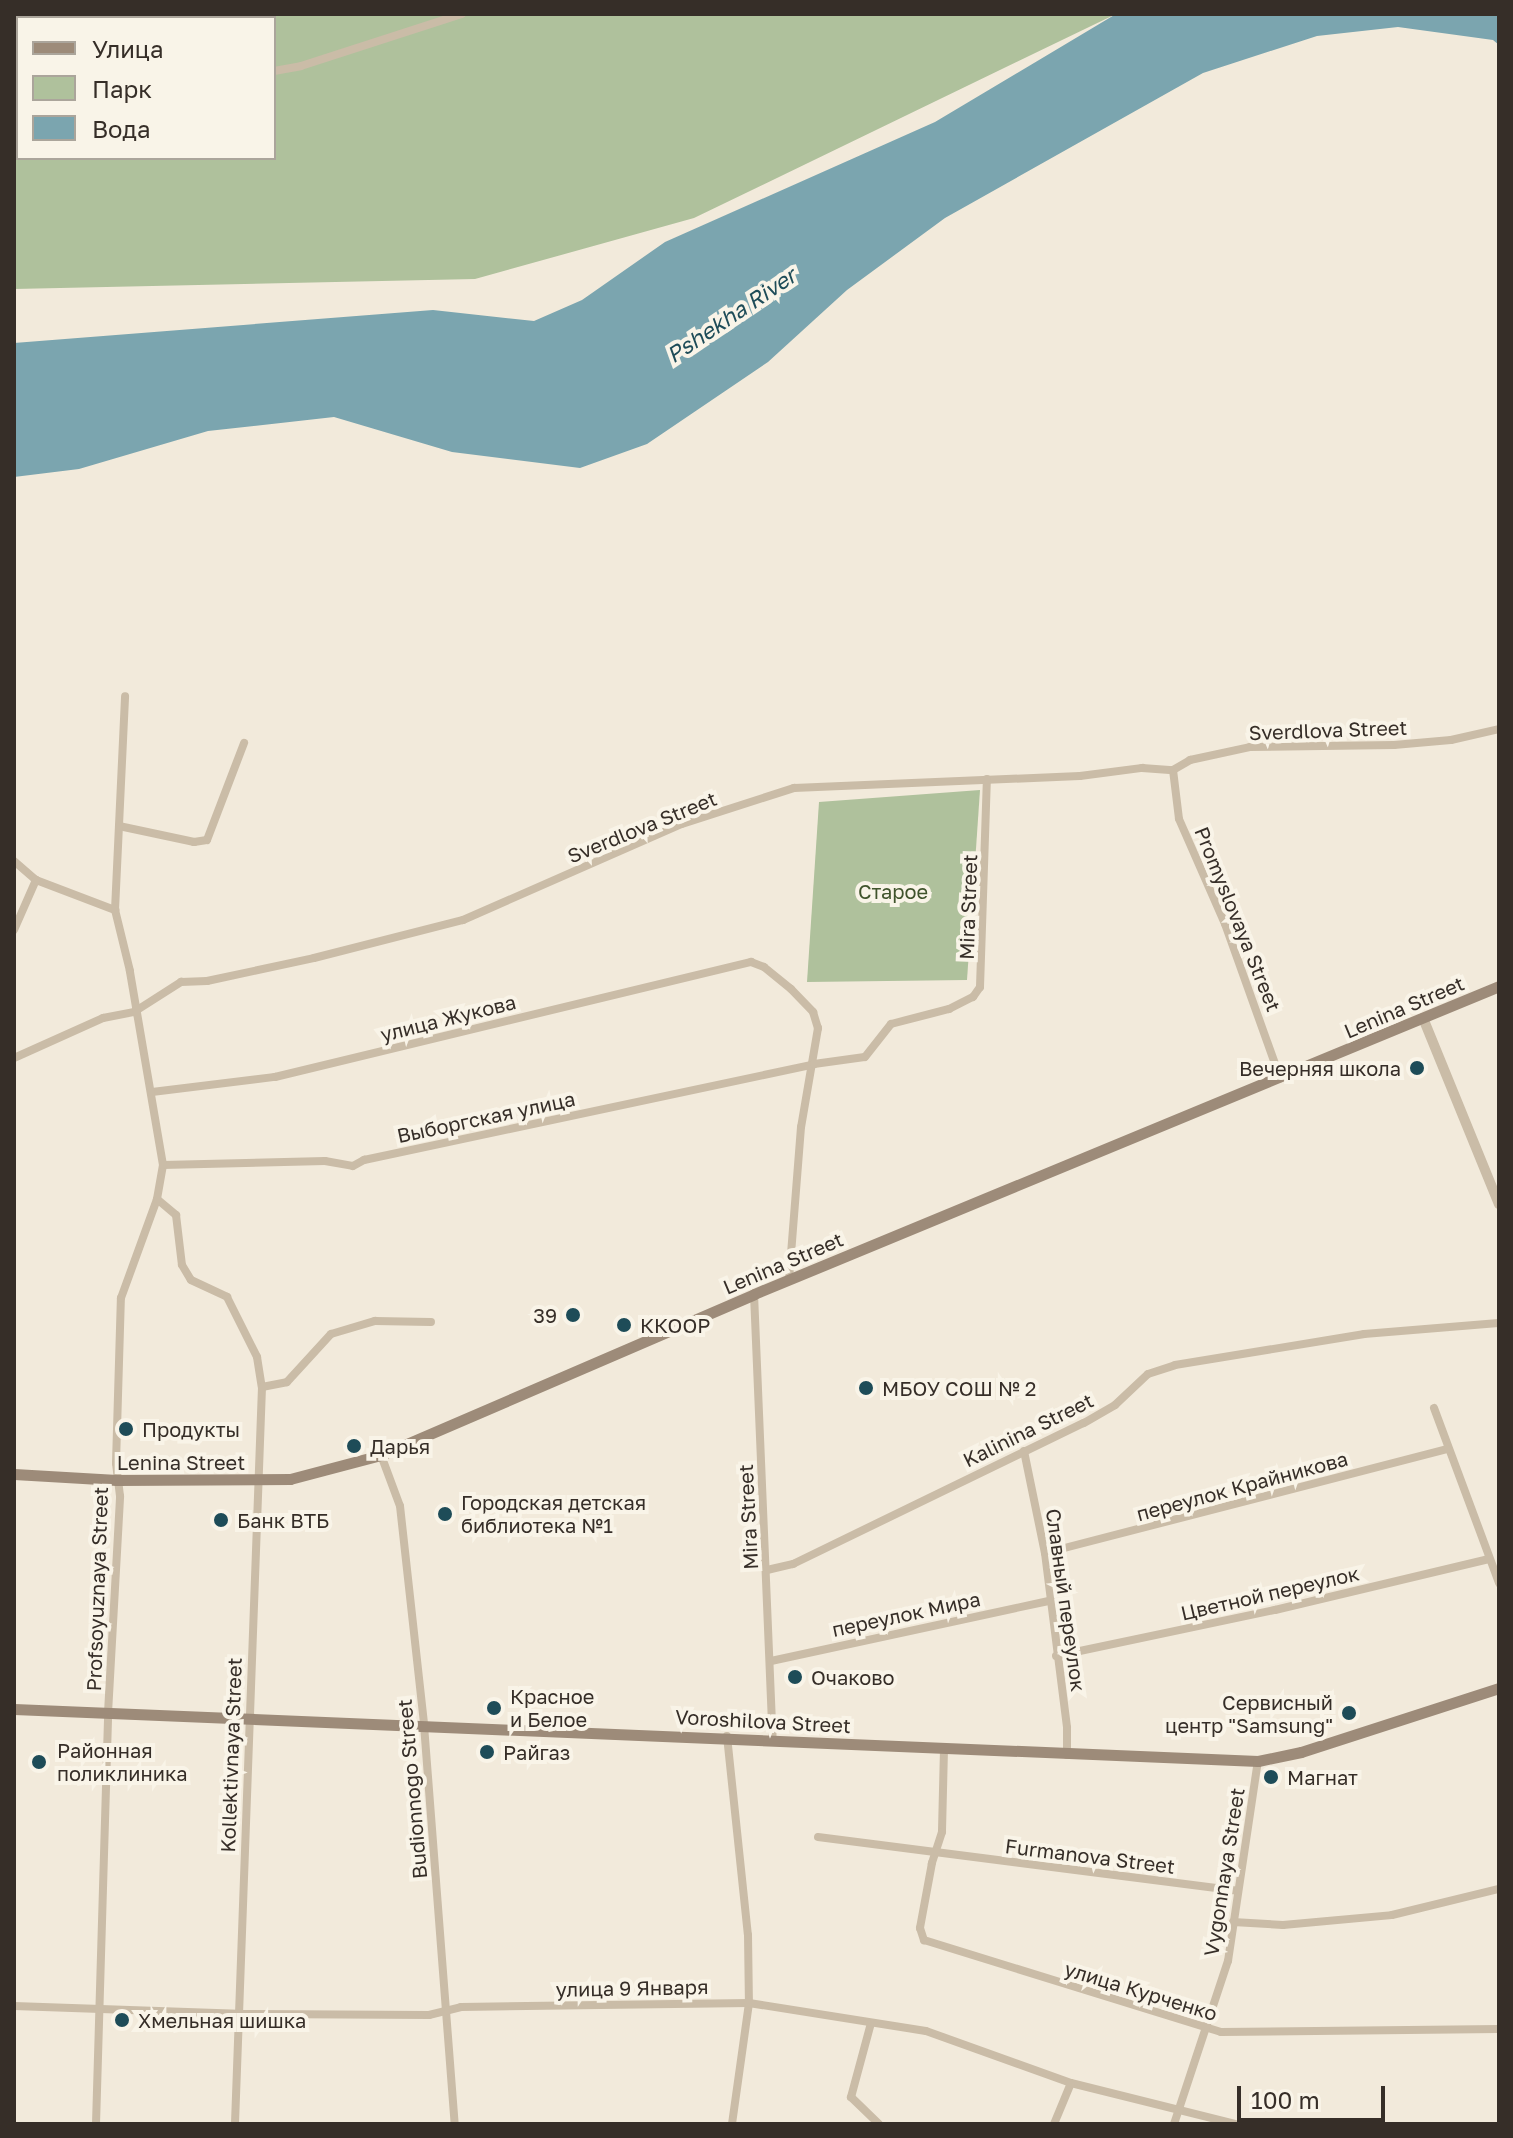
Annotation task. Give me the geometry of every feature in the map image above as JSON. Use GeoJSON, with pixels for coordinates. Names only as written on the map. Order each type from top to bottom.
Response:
{"type":"FeatureCollection","features":[{"type":"Feature","properties":{"kind":"main road","name":"Lenina Street"},"geometry":{"type":"LineString","coordinates":[[14,1474],[117,1480],[290,1479],[381,1455],[754,1294],[1499,986]]}},
{"type":"Feature","properties":{"kind":"main road","name":"Voroshilova Street"},"geometry":{"type":"LineString","coordinates":[[14,1709],[727,1736],[1067,1755],[1258,1761],[1301,1752],[1499,1688]]}},
{"type":"Feature","properties":{"kind":"street"},"geometry":{"type":"LineString","coordinates":[[276,71],[301,66],[462,14]]}},
{"type":"Feature","properties":{"kind":"street","name":"Profsoyuznaya Street"},"geometry":{"type":"LineString","coordinates":[[96,2124],[108,1713],[120,1496],[117,1480],[121,1298],[157,1199],[163,1165],[152,1092],[134,1012],[130,971],[115,910],[125,696]]}},
{"type":"Feature","properties":{"kind":"street","name":"Sverdlova Street"},"geometry":{"type":"LineString","coordinates":[[14,1058],[103,1018],[134,1012],[181,982],[207,981],[314,958],[463,920],[682,824],[794,788],[1080,776],[1142,768],[1173,770],[1190,760],[1250,747],[1394,745],[1451,740],[1499,729]]}},
{"type":"Feature","properties":{"kind":"street"},"geometry":{"type":"LineString","coordinates":[[119,826],[194,842],[207,840],[244,743]]}},
{"type":"Feature","properties":{"kind":"street","name":"Promyslovaya Street"},"geometry":{"type":"LineString","coordinates":[[1173,770],[1179,819],[1225,924],[1280,1078]]}},
{"type":"Feature","properties":{"kind":"street","name":"Mira Street"},"geometry":{"type":"LineString","coordinates":[[814,1064],[865,1057],[891,1024],[949,1009],[973,997],[980,987],[987,779]]}},
{"type":"Feature","properties":{"kind":"street"},"geometry":{"type":"LineString","coordinates":[[14,861],[36,880],[115,910]]}},
{"type":"Feature","properties":{"kind":"street"},"geometry":{"type":"LineString","coordinates":[[14,930],[36,880]]}},
{"type":"Feature","properties":{"kind":"street","name":"улица Жукова"},"geometry":{"type":"LineString","coordinates":[[152,1092],[275,1077],[751,962],[764,967],[813,1012],[818,1028],[814,1064]]}},
{"type":"Feature","properties":{"kind":"street"},"geometry":{"type":"LineString","coordinates":[[1423,1018],[1499,1204]]}},
{"type":"Feature","properties":{"kind":"street"},"geometry":{"type":"LineString","coordinates":[[789,1280],[801,1127],[814,1064]]}},
{"type":"Feature","properties":{"kind":"street","name":"Выборгская улица"},"geometry":{"type":"LineString","coordinates":[[163,1165],[325,1161],[353,1166],[364,1160],[814,1064]]}},
{"type":"Feature","properties":{"kind":"street","name":"Kollektivnaya Street"},"geometry":{"type":"LineString","coordinates":[[157,1199],[176,1215],[182,1265],[191,1280],[227,1297],[257,1357],[262,1387],[235,2124]]}},
{"type":"Feature","properties":{"kind":"street","name":"Mira Street"},"geometry":{"type":"LineString","coordinates":[[754,1294],[773,1739]]}},
{"type":"Feature","properties":{"kind":"street"},"geometry":{"type":"LineString","coordinates":[[262,1387],[287,1382],[331,1334],[375,1321],[431,1322]]}},
{"type":"Feature","properties":{"kind":"street","name":"Kalinina Street"},"geometry":{"type":"LineString","coordinates":[[767,1570],[793,1564],[1115,1405],[1148,1374],[1175,1365],[1364,1334],[1499,1323]]}},
{"type":"Feature","properties":{"kind":"street"},"geometry":{"type":"LineString","coordinates":[[1434,1408],[1499,1583]]}},
{"type":"Feature","properties":{"kind":"street","name":"переулок Крайникова"},"geometry":{"type":"LineString","coordinates":[[1045,1553],[1447,1449]]}},
{"type":"Feature","properties":{"kind":"street","name":"Славный переулок"},"geometry":{"type":"LineString","coordinates":[[1024,1451],[1045,1553],[1067,1728],[1067,1755]]}},
{"type":"Feature","properties":{"kind":"street","name":"Budionnogo Street"},"geometry":{"type":"LineString","coordinates":[[381,1455],[400,1506],[424,1725],[455,2124]]}},
{"type":"Feature","properties":{"kind":"street","name":"Цветной переулок"},"geometry":{"type":"LineString","coordinates":[[1056,1656],[1275,1610],[1489,1559]]}},
{"type":"Feature","properties":{"kind":"street","name":"переулок Мира"},"geometry":{"type":"LineString","coordinates":[[771,1661],[1049,1601]]}},
{"type":"Feature","properties":{"kind":"street"},"geometry":{"type":"LineString","coordinates":[[727,1736],[748,1935],[749,2003],[732,2124]]}},
{"type":"Feature","properties":{"kind":"street"},"geometry":{"type":"LineString","coordinates":[[938,1852],[942,1832],[944,1749]]}},
{"type":"Feature","properties":{"kind":"street","name":"Vygonnaya Street"},"geometry":{"type":"LineString","coordinates":[[1174,2124],[1228,1961],[1258,1761]]}},
{"type":"Feature","properties":{"kind":"street","name":"Furmanova Street"},"geometry":{"type":"LineString","coordinates":[[818,1837],[1238,1891]]}},
{"type":"Feature","properties":{"kind":"street","name":"улица Курченко"},"geometry":{"type":"LineString","coordinates":[[938,1852],[932,1863],[920,1928],[924,1940],[1221,2032],[1499,2029]]}},
{"type":"Feature","properties":{"kind":"street"},"geometry":{"type":"LineString","coordinates":[[1233,1922],[1283,1925],[1392,1915],[1499,1889]]}},
{"type":"Feature","properties":{"kind":"street","name":"улица 9 Января"},"geometry":{"type":"LineString","coordinates":[[14,2006],[238,2014],[429,2015],[461,2007],[749,2003],[926,2031],[1071,2083],[1235,2124]]}},
{"type":"Feature","properties":{"kind":"street"},"geometry":{"type":"LineString","coordinates":[[871,2023],[851,2097],[879,2124]]}},
{"type":"Feature","properties":{"kind":"street"},"geometry":{"type":"LineString","coordinates":[[1054,2124],[1071,2083]]}},
{"type":"Feature","properties":{"kind":"green space"},"geometry":{"type":"Polygon","coordinates":[[[14,14],[1116,14],[694,218],[475,279],[14,289],[14,14]]]}},
{"type":"Feature","properties":{"kind":"green space","name":"Старое"},"geometry":{"type":"Polygon","coordinates":[[[980,790],[967,980],[807,982],[819,802],[980,790]]]}},
{"type":"Feature","properties":{"kind":"water","name":"Pshekha River"},"geometry":{"type":"Polygon","coordinates":[[[1116,14],[1499,14],[1499,45],[1493,40],[1398,27],[1317,36],[1203,73],[945,218],[847,290],[768,362],[647,444],[580,468],[452,452],[334,417],[208,431],[79,469],[14,477],[14,343],[433,310],[534,321],[582,300],[665,242],[935,122],[1116,14]]]}},
{"type":"Feature","properties":{"kind":"place","name":"Вечерняя школа"},"geometry":{"type":"Point","coordinates":[1417,1068]}},
{"type":"Feature","properties":{"kind":"place","name":"39"},"geometry":{"type":"Point","coordinates":[573,1315]}},
{"type":"Feature","properties":{"kind":"place","name":"ККООР"},"geometry":{"type":"Point","coordinates":[624,1325]}},
{"type":"Feature","properties":{"kind":"place","name":"МБОУ СОШ № 2"},"geometry":{"type":"Point","coordinates":[866,1388]}},
{"type":"Feature","properties":{"kind":"place","name":"Продукты"},"geometry":{"type":"Point","coordinates":[126,1429]}},
{"type":"Feature","properties":{"kind":"place","name":"Дарья"},"geometry":{"type":"Point","coordinates":[354,1446]}},
{"type":"Feature","properties":{"kind":"place","name":"Городская детская библиотека №1"},"geometry":{"type":"Point","coordinates":[445,1514]}},
{"type":"Feature","properties":{"kind":"place","name":"Банк ВТБ"},"geometry":{"type":"Point","coordinates":[221,1520]}},
{"type":"Feature","properties":{"kind":"place","name":"Очаково"},"geometry":{"type":"Point","coordinates":[795,1677]}},
{"type":"Feature","properties":{"kind":"place","name":"Красное и Белое"},"geometry":{"type":"Point","coordinates":[494,1708]}},
{"type":"Feature","properties":{"kind":"place","name":"Сервисный центр \"Samsung\""},"geometry":{"type":"Point","coordinates":[1349,1713]}},
{"type":"Feature","properties":{"kind":"place","name":"Райгаз"},"geometry":{"type":"Point","coordinates":[487,1752]}},
{"type":"Feature","properties":{"kind":"place","name":"Районная поликлиника"},"geometry":{"type":"Point","coordinates":[39,1762]}},
{"type":"Feature","properties":{"kind":"place","name":"Магнат"},"geometry":{"type":"Point","coordinates":[1271,1777]}},
{"type":"Feature","properties":{"kind":"place","name":"Хмельная шишка"},"geometry":{"type":"Point","coordinates":[122,2020]}}]}
